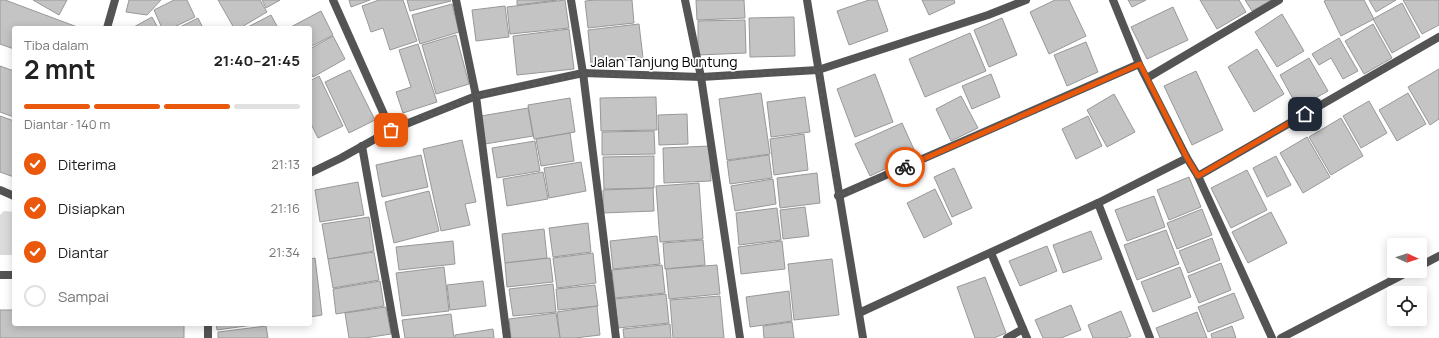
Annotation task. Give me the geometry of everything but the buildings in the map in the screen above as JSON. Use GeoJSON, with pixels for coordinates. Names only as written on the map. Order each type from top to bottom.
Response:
{"type":"FeatureCollection","features":[{"type":"Feature","properties":{"kind":"street"},"geometry":{"type":"LineString","coordinates":[[108,26],[115,0]]}},
{"type":"Feature","properties":{"kind":"street"},"geometry":{"type":"LineString","coordinates":[[333,0],[391,130]]}},
{"type":"Feature","properties":{"kind":"street"},"geometry":{"type":"LineString","coordinates":[[456,0],[476,96],[507,338]]}},
{"type":"Feature","properties":{"kind":"street"},"geometry":{"type":"LineString","coordinates":[[571,0],[583,74],[616,338]]}},
{"type":"Feature","properties":{"kind":"street"},"geometry":{"type":"LineString","coordinates":[[685,0],[701,77],[740,338]]}},
{"type":"Feature","properties":{"kind":"street"},"geometry":{"type":"LineString","coordinates":[[807,0],[838,196],[863,338]]}},
{"type":"Feature","properties":{"kind":"street","name":"Jalan Tanjung Buntung"},"geometry":{"type":"LineString","coordinates":[[312,172],[391,130],[476,96],[583,74],[701,77],[818,70],[988,15],[1026,0]]}},
{"type":"Feature","properties":{"kind":"street"},"geometry":{"type":"LineString","coordinates":[[1113,0],[1140,64],[1187,158],[1198,176],[1272,338]]}},
{"type":"Feature","properties":{"kind":"street"},"geometry":{"type":"LineString","coordinates":[[1147,78],[1279,0]]}},
{"type":"Feature","properties":{"kind":"street"},"geometry":{"type":"LineString","coordinates":[[1198,176],[1439,37]]}},
{"type":"Feature","properties":{"kind":"street"},"geometry":{"type":"LineString","coordinates":[[838,196],[1140,64]]}},
{"type":"Feature","properties":{"kind":"street"},"geometry":{"type":"LineString","coordinates":[[362,146],[396,338]]}},
{"type":"Feature","properties":{"kind":"street"},"geometry":{"type":"LineString","coordinates":[[859,312],[1098,203],[1187,158]]}},
{"type":"Feature","properties":{"kind":"street"},"geometry":{"type":"LineString","coordinates":[[0,190],[12,195]]}},
{"type":"Feature","properties":{"kind":"street"},"geometry":{"type":"LineString","coordinates":[[1098,203],[1150,338]]}},
{"type":"Feature","properties":{"kind":"street"},"geometry":{"type":"LineString","coordinates":[[991,253],[1027,338]]}},
{"type":"Feature","properties":{"kind":"street"},"geometry":{"type":"LineString","coordinates":[[1427,262],[1439,256]]}},
{"type":"Feature","properties":{"kind":"street"},"geometry":{"type":"LineString","coordinates":[[0,275],[12,275]]}},
{"type":"Feature","properties":{"kind":"street"},"geometry":{"type":"LineString","coordinates":[[1281,338],[1397,278]]}},
{"type":"Feature","properties":{"kind":"street"},"geometry":{"type":"LineString","coordinates":[[208,326],[208,338]]}},
{"type":"Feature","properties":{"kind":"street"},"geometry":{"type":"LineString","coordinates":[[1007,338],[1023,329]]}},
{"type":"Feature","properties":{"kind":"shaded area"},"geometry":{"type":"Polygon","coordinates":[[[4,211],[12,212],[12,255],[0,255],[0,215],[4,211]]]}},
{"type":"Feature","properties":{"kind":"way so far"},"geometry":{"type":"LineString","coordinates":[[391,130],[476,96],[583,74],[701,77],[818,70],[838,196],[905,167]]}},
{"type":"Feature","properties":{"kind":"route"},"geometry":{"type":"LineString","coordinates":[[905,167],[1140,64],[1187,158],[1198,176],[1305,114]]}}]}
